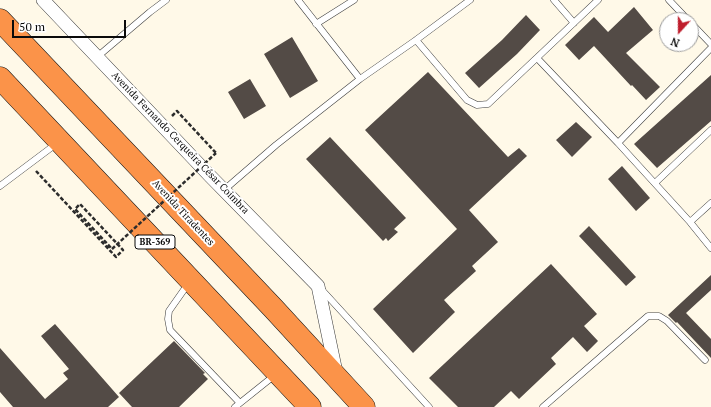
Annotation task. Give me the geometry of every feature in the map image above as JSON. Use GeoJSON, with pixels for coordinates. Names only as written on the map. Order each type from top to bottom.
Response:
{"type":"FeatureCollection","features":[{"type":"Feature","properties":{"kind":"highway","name":"Avenida Tiradentes"},"geometry":{"type":"LineString","coordinates":[[0,20],[364,407]]}},
{"type":"Feature","properties":{"kind":"highway","name":"BR-369"},"geometry":{"type":"LineString","coordinates":[[0,78],[310,407]]}},
{"type":"Feature","properties":{"kind":"street","name":"Avenida Fernando Cerqueira César Coimbra"},"geometry":{"type":"LineString","coordinates":[[43,0],[224,190],[318,286]]}},
{"type":"Feature","properties":{"kind":"street"},"geometry":{"type":"LineString","coordinates":[[318,286],[337,378]]}},
{"type":"Feature","properties":{"kind":"lane"},"geometry":{"type":"LineString","coordinates":[[97,57],[166,0]]}},
{"type":"Feature","properties":{"kind":"lane"},"geometry":{"type":"LineString","coordinates":[[298,0],[360,79]]}},
{"type":"Feature","properties":{"kind":"lane"},"geometry":{"type":"LineString","coordinates":[[316,24],[354,0]]}},
{"type":"Feature","properties":{"kind":"lane"},"geometry":{"type":"LineString","coordinates":[[224,190],[276,145],[360,79],[470,0]]}},
{"type":"Feature","properties":{"kind":"lane"},"geometry":{"type":"LineString","coordinates":[[554,0],[574,22]]}},
{"type":"Feature","properties":{"kind":"lane"},"geometry":{"type":"LineString","coordinates":[[416,40],[467,100],[477,105],[488,104],[598,0]]}},
{"type":"Feature","properties":{"kind":"lane"},"geometry":{"type":"LineString","coordinates":[[669,0],[680,12]]}},
{"type":"Feature","properties":{"kind":"lane"},"geometry":{"type":"LineString","coordinates":[[699,31],[711,44]]}},
{"type":"Feature","properties":{"kind":"lane"},"geometry":{"type":"LineString","coordinates":[[618,143],[711,48]]}},
{"type":"Feature","properties":{"kind":"lane"},"geometry":{"type":"LineString","coordinates":[[537,58],[618,143],[690,222],[711,248]]}},
{"type":"Feature","properties":{"kind":"lane"},"geometry":{"type":"LineString","coordinates":[[654,183],[711,130]]}},
{"type":"Feature","properties":{"kind":"lane"},"geometry":{"type":"LineString","coordinates":[[0,186],[61,141]]}},
{"type":"Feature","properties":{"kind":"lane"},"geometry":{"type":"LineString","coordinates":[[690,222],[711,203]]}},
{"type":"Feature","properties":{"kind":"lane"},"geometry":{"type":"LineString","coordinates":[[190,281],[169,310],[168,319],[170,330],[237,405],[278,373]]}},
{"type":"Feature","properties":{"kind":"lane"},"geometry":{"type":"LineString","coordinates":[[318,286],[429,407]]}},
{"type":"Feature","properties":{"kind":"lane"},"geometry":{"type":"LineString","coordinates":[[544,407],[648,316],[659,316],[666,320],[705,360]]}},
{"type":"Feature","properties":{"kind":"path"},"geometry":{"type":"LineString","coordinates":[[30,165],[116,257],[123,250],[80,204],[75,209],[112,249],[216,153]]}},
{"type":"Feature","properties":{"kind":"building"},"geometry":{"type":"Polygon","coordinates":[[[634,7],[653,30],[626,53],[660,87],[646,100],[594,46],[579,60],[565,45],[594,17],[608,32],[634,7]]]}},
{"type":"Feature","properties":{"kind":"building"},"geometry":{"type":"Polygon","coordinates":[[[526,15],[540,30],[517,54],[479,88],[465,73],[502,40],[526,15]]]}},
{"type":"Feature","properties":{"kind":"building"},"geometry":{"type":"Polygon","coordinates":[[[292,37],[318,81],[290,98],[264,54],[292,37]]]}},
{"type":"Feature","properties":{"kind":"building"},"geometry":{"type":"Polygon","coordinates":[[[428,72],[508,157],[519,148],[527,156],[469,210],[498,242],[472,266],[476,271],[444,300],[455,312],[413,353],[373,309],[457,229],[365,130],[428,72]]]}},
{"type":"Feature","properties":{"kind":"building"},"geometry":{"type":"Polygon","coordinates":[[[711,75],[711,121],[657,168],[634,144],[711,75]]]}},
{"type":"Feature","properties":{"kind":"building"},"geometry":{"type":"Polygon","coordinates":[[[250,79],[266,106],[244,119],[228,92],[250,79]]]}},
{"type":"Feature","properties":{"kind":"building"},"geometry":{"type":"Polygon","coordinates":[[[576,122],[592,137],[572,157],[556,140],[576,122]]]}},
{"type":"Feature","properties":{"kind":"building"},"geometry":{"type":"Polygon","coordinates":[[[330,137],[406,218],[394,229],[398,232],[388,241],[386,238],[383,241],[306,159],[330,137]]]}},
{"type":"Feature","properties":{"kind":"building"},"geometry":{"type":"Polygon","coordinates":[[[622,166],[650,198],[636,211],[608,179],[622,166]]]}},
{"type":"Feature","properties":{"kind":"building"},"geometry":{"type":"Polygon","coordinates":[[[589,226],[636,277],[626,286],[579,236],[589,226]]]}},
{"type":"Feature","properties":{"kind":"building"},"geometry":{"type":"Polygon","coordinates":[[[551,264],[597,314],[584,326],[598,341],[587,352],[573,337],[551,358],[556,364],[519,399],[511,391],[494,407],[458,407],[429,378],[551,264]]]}},
{"type":"Feature","properties":{"kind":"building"},"geometry":{"type":"Polygon","coordinates":[[[711,275],[711,290],[686,313],[711,339],[711,358],[677,322],[676,323],[668,315],[711,275]]]}},
{"type":"Feature","properties":{"kind":"building"},"geometry":{"type":"Polygon","coordinates":[[[55,324],[119,397],[108,407],[13,407],[0,392],[0,348],[45,399],[68,379],[63,373],[69,369],[41,336],[55,324]]]}},
{"type":"Feature","properties":{"kind":"building"},"geometry":{"type":"Polygon","coordinates":[[[174,341],[205,373],[203,374],[208,379],[179,407],[132,407],[119,393],[174,341]]]}}]}
